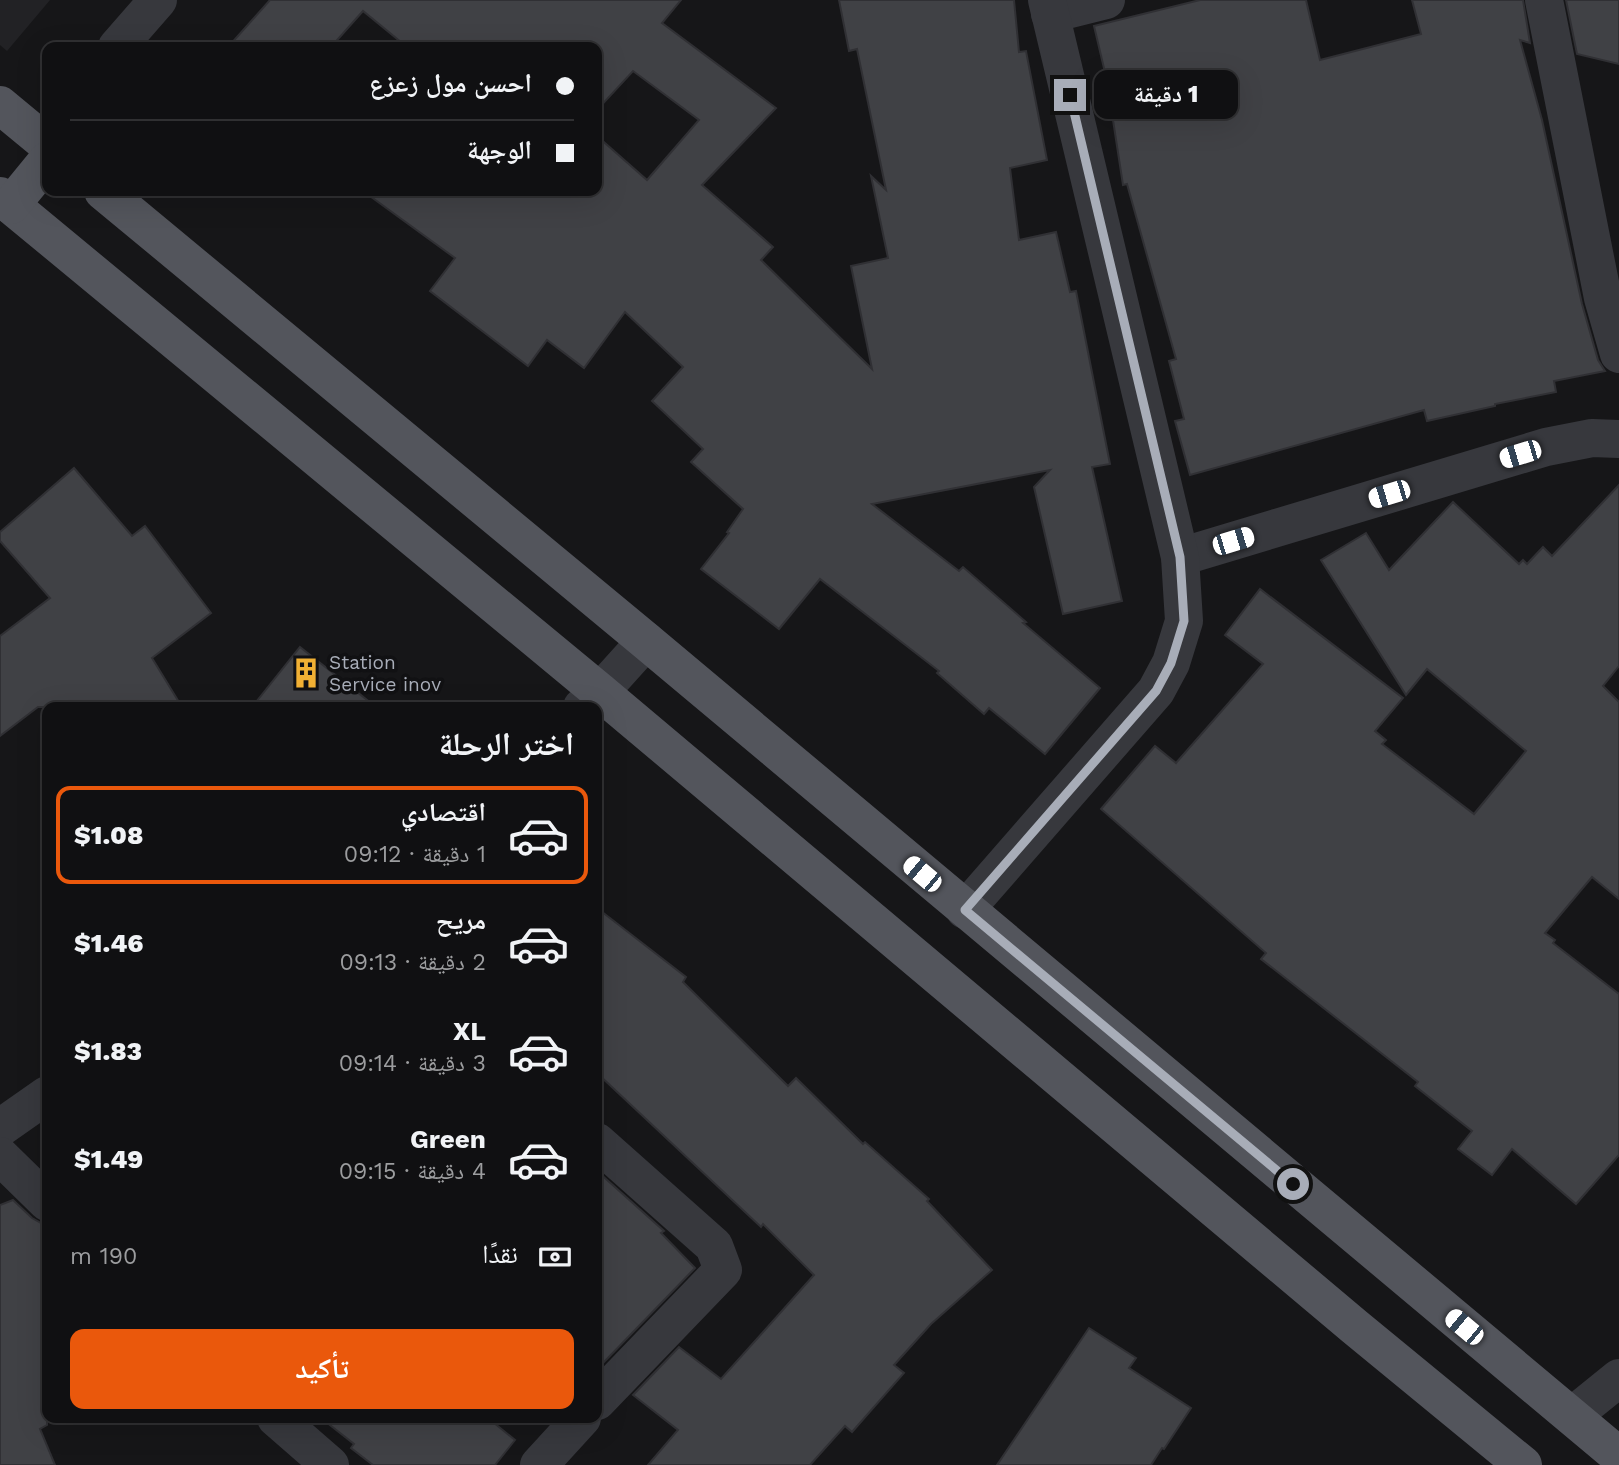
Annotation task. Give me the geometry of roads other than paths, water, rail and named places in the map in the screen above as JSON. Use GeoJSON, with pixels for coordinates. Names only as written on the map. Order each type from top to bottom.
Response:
{"type":"FeatureCollection","features":[{"type":"Feature","properties":{"kind":"main road"},"geometry":{"type":"LineString","coordinates":[[29,135],[5,201],[591,699]]}},
{"type":"Feature","properties":{"kind":"main road"},"geometry":{"type":"LineString","coordinates":[[109,196],[646,641],[1619,1456]]}},
{"type":"Feature","properties":{"kind":"main road"},"geometry":{"type":"LineString","coordinates":[[602,708],[1523,1465]]}},
{"type":"Feature","properties":{"kind":"street"},"geometry":{"type":"LineString","coordinates":[[121,42],[158,0]]}},
{"type":"Feature","properties":{"kind":"street"},"geometry":{"type":"LineString","coordinates":[[965,910],[1156,691],[1171,663],[1184,621],[1180,557],[1049,7],[1106,0]]}},
{"type":"Feature","properties":{"kind":"street"},"geometry":{"type":"LineString","coordinates":[[1544,0],[1611,304],[1619,354]]}},
{"type":"Feature","properties":{"kind":"street"},"geometry":{"type":"LineString","coordinates":[[1180,557],[1546,447],[1592,438],[1619,439]]}},
{"type":"Feature","properties":{"kind":"street"},"geometry":{"type":"LineString","coordinates":[[591,699],[646,641]]}},
{"type":"Feature","properties":{"kind":"street"},"geometry":{"type":"LineString","coordinates":[[0,1128],[42,1099]]}},
{"type":"Feature","properties":{"kind":"street"},"geometry":{"type":"LineString","coordinates":[[602,1146],[714,1246],[723,1270],[602,1396]]}},
{"type":"Feature","properties":{"kind":"street"},"geometry":{"type":"LineString","coordinates":[[0,1156],[42,1197]]}},
{"type":"Feature","properties":{"kind":"street"},"geometry":{"type":"LineString","coordinates":[[1572,1416],[1619,1378]]}},
{"type":"Feature","properties":{"kind":"street"},"geometry":{"type":"LineString","coordinates":[[282,1423],[330,1465]]}},
{"type":"Feature","properties":{"kind":"street"},"geometry":{"type":"LineString","coordinates":[[539,1465],[577,1423]]}},
{"type":"Feature","properties":{"kind":"place","name":"Station Service inov"},"geometry":{"type":"Point","coordinates":[306,673]}}]}
